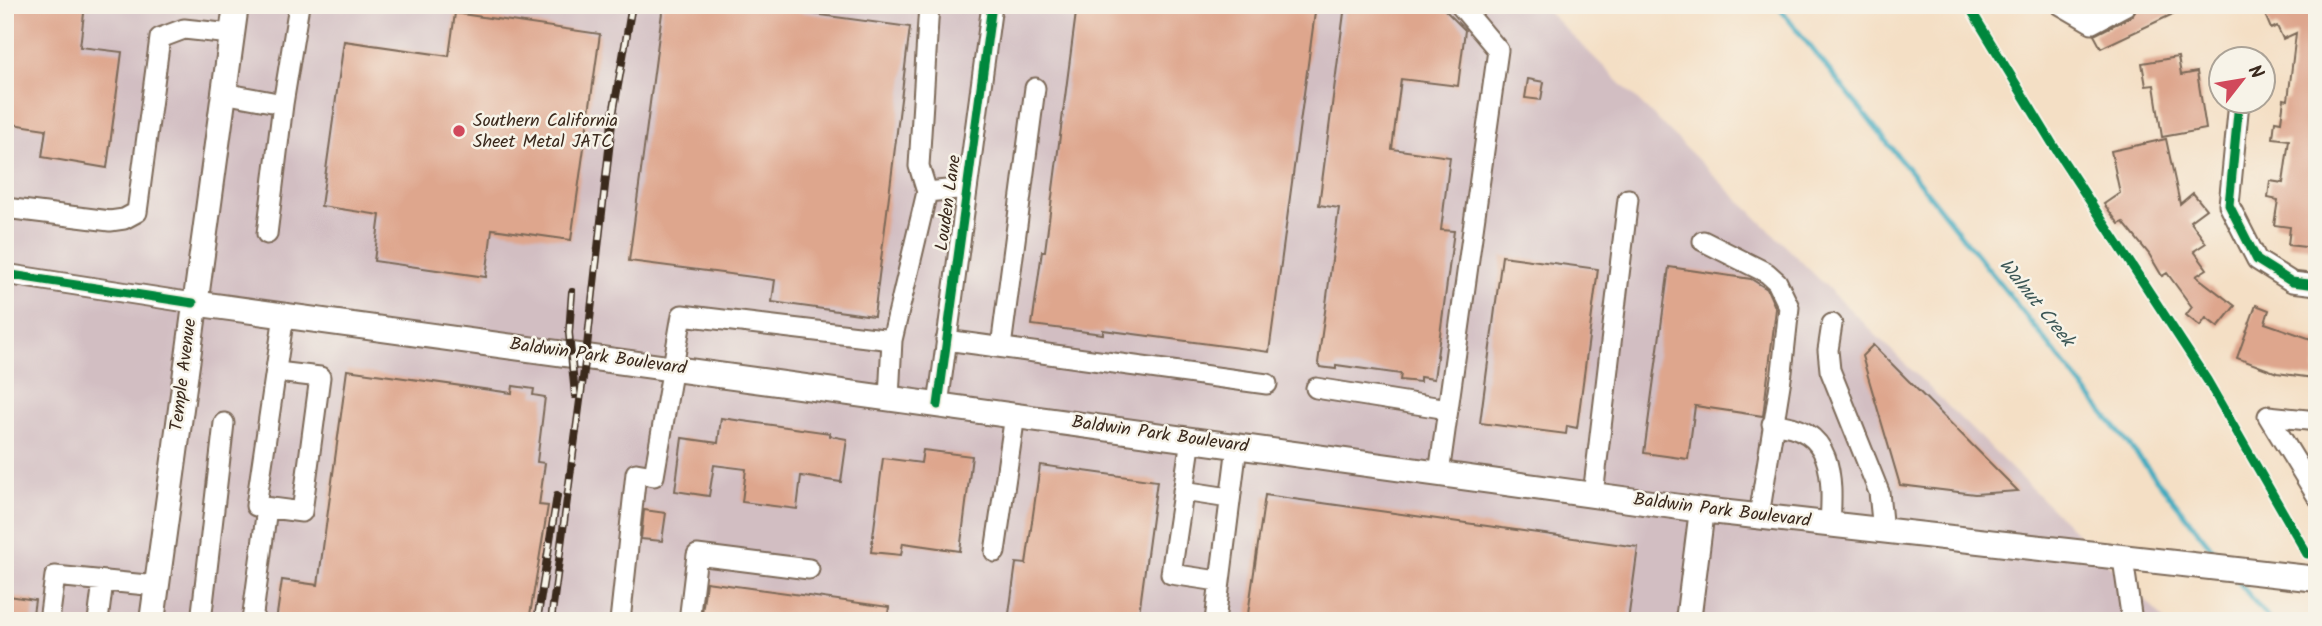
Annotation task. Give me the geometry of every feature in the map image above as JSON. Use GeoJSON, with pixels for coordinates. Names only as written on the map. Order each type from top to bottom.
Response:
{"type":"FeatureCollection","features":[{"type":"Feature","properties":{"kind":"main road","name":"Temple Avenue"},"geometry":{"type":"LineString","coordinates":[[152,621],[193,303],[236,5]]}},
{"type":"Feature","properties":{"kind":"main road","name":"Baldwin Park Boulevard"},"geometry":{"type":"LineString","coordinates":[[193,303],[1702,510],[2309,578]]}},
{"type":"Feature","properties":{"kind":"main road"},"geometry":{"type":"LineString","coordinates":[[1688,621],[1702,510]]}},
{"type":"Feature","properties":{"kind":"street"},"geometry":{"type":"LineString","coordinates":[[267,234],[283,104],[299,5]]}},
{"type":"Feature","properties":{"kind":"street"},"geometry":{"type":"LineString","coordinates":[[889,398],[892,341],[927,192],[919,166],[929,5]]}},
{"type":"Feature","properties":{"kind":"street","name":"Louden Lane"},"geometry":{"type":"LineString","coordinates":[[938,405],[992,5]]}},
{"type":"Feature","properties":{"kind":"street"},"geometry":{"type":"LineString","coordinates":[[1439,474],[1498,50],[1460,5]]}},
{"type":"Feature","properties":{"kind":"street"},"geometry":{"type":"LineString","coordinates":[[2061,5],[2092,23],[2126,5]]}},
{"type":"Feature","properties":{"kind":"street"},"geometry":{"type":"LineString","coordinates":[[5,208],[110,221],[124,219],[137,212],[160,38],[184,29],[231,34]]}},
{"type":"Feature","properties":{"kind":"street"},"geometry":{"type":"LineString","coordinates":[[1001,347],[1035,88]]}},
{"type":"Feature","properties":{"kind":"street"},"geometry":{"type":"LineString","coordinates":[[223,93],[283,104]]}},
{"type":"Feature","properties":{"kind":"street"},"geometry":{"type":"LineString","coordinates":[[2238,116],[2229,205],[2257,260],[2292,282],[2317,285]]}},
{"type":"Feature","properties":{"kind":"street"},"geometry":{"type":"LineString","coordinates":[[927,192],[967,188]]}},
{"type":"Feature","properties":{"kind":"street"},"geometry":{"type":"LineString","coordinates":[[1592,495],[1628,198]]}},
{"type":"Feature","properties":{"kind":"street"},"geometry":{"type":"LineString","coordinates":[[1703,241],[1767,273],[1785,296],[1789,307],[1759,516]]}},
{"type":"Feature","properties":{"kind":"street","name":"Baldwin Park Boulevard"},"geometry":{"type":"LineString","coordinates":[[5,274],[193,303]]}},
{"type":"Feature","properties":{"kind":"street"},"geometry":{"type":"LineString","coordinates":[[277,372],[320,377],[302,512],[256,506],[284,315]]}},
{"type":"Feature","properties":{"kind":"street"},"geometry":{"type":"LineString","coordinates":[[620,621],[636,473],[654,476],[682,315],[892,341]]}},
{"type":"Feature","properties":{"kind":"street"},"geometry":{"type":"LineString","coordinates":[[1832,324],[1828,350],[1830,370],[1879,492],[1883,531]]}},
{"type":"Feature","properties":{"kind":"street"},"geometry":{"type":"LineString","coordinates":[[946,340],[1267,384]]}},
{"type":"Feature","properties":{"kind":"street"},"geometry":{"type":"LineString","coordinates":[[1316,388],[1448,409]]}},
{"type":"Feature","properties":{"kind":"street"},"geometry":{"type":"LineString","coordinates":[[995,552],[1014,415]]}},
{"type":"Feature","properties":{"kind":"street"},"geometry":{"type":"LineString","coordinates":[[2317,421],[2268,415],[2317,496]]}},
{"type":"Feature","properties":{"kind":"street"},"geometry":{"type":"LineString","coordinates":[[201,621],[224,423]]}},
{"type":"Feature","properties":{"kind":"street"},"geometry":{"type":"LineString","coordinates":[[1772,424],[1797,427],[1816,441],[1824,452],[1832,485],[1830,525]]}},
{"type":"Feature","properties":{"kind":"street"},"geometry":{"type":"LineString","coordinates":[[1191,439],[1171,574],[1218,581]]}},
{"type":"Feature","properties":{"kind":"street"},"geometry":{"type":"LineString","coordinates":[[1215,621],[1237,446]]}},
{"type":"Feature","properties":{"kind":"street"},"geometry":{"type":"LineString","coordinates":[[1183,491],[1229,498]]}},
{"type":"Feature","properties":{"kind":"street"},"geometry":{"type":"LineString","coordinates":[[251,621],[267,508]]}},
{"type":"Feature","properties":{"kind":"street"},"geometry":{"type":"LineString","coordinates":[[689,621],[697,555],[809,569]]}},
{"type":"Feature","properties":{"kind":"street"},"geometry":{"type":"LineString","coordinates":[[2132,621],[2133,560]]}},
{"type":"Feature","properties":{"kind":"street"},"geometry":{"type":"LineString","coordinates":[[49,621],[55,576],[157,586]]}},
{"type":"Feature","properties":{"kind":"street"},"geometry":{"type":"LineString","coordinates":[[98,621],[103,581]]}},
{"type":"Feature","properties":{"kind":"shaded area"},"geometry":{"type":"Polygon","coordinates":[[[5,5],[1541,5],[2166,621],[5,621],[5,5]]]}},
{"type":"Feature","properties":{"kind":"building"},"geometry":{"type":"Polygon","coordinates":[[[5,5],[85,5],[80,47],[122,52],[107,168],[42,157],[46,129],[5,123],[5,5]]]}},
{"type":"Feature","properties":{"kind":"building"},"geometry":{"type":"Polygon","coordinates":[[[663,5],[746,5],[910,27],[874,316],[772,302],[775,280],[629,261],[663,5]]]}},
{"type":"Feature","properties":{"kind":"building"},"geometry":{"type":"Polygon","coordinates":[[[1077,5],[1316,5],[1269,352],[1103,330],[1103,334],[1032,325],[1042,251],[1045,251],[1077,5]]]}},
{"type":"Feature","properties":{"kind":"building"},"geometry":{"type":"Polygon","coordinates":[[[1345,5],[1440,5],[1465,30],[1458,86],[1401,79],[1392,149],[1450,157],[1441,230],[1454,231],[1434,379],[1420,377],[1420,382],[1400,380],[1401,374],[1336,365],[1336,369],[1320,367],[1318,363],[1339,208],[1319,205],[1345,5]]]}},
{"type":"Feature","properties":{"kind":"building"},"geometry":{"type":"Polygon","coordinates":[[[2138,5],[2192,5],[2101,48],[2094,35],[2132,16],[2138,5]]]}},
{"type":"Feature","properties":{"kind":"building"},"geometry":{"type":"Polygon","coordinates":[[[2261,5],[2317,5],[2317,224],[2314,248],[2288,245],[2290,227],[2274,225],[2278,200],[2268,198],[2270,181],[2283,183],[2289,140],[2273,138],[2275,121],[2281,122],[2284,99],[2288,100],[2296,33],[2283,39],[2277,26],[2271,29],[2261,5]]]}},
{"type":"Feature","properties":{"kind":"building","name":"Southern California Sheet Metal JATC"},"geometry":{"type":"Polygon","coordinates":[[[455,13],[600,34],[571,240],[492,229],[486,277],[374,261],[380,215],[321,206],[344,41],[449,56],[455,13]]]}},
{"type":"Feature","properties":{"kind":"building"},"geometry":{"type":"Polygon","coordinates":[[[2178,57],[2181,75],[2197,72],[2206,129],[2162,137],[2154,85],[2146,86],[2142,63],[2178,57]]]}},
{"type":"Feature","properties":{"kind":"building"},"geometry":{"type":"Polygon","coordinates":[[[1528,79],[1544,82],[1541,100],[1525,98],[1528,79]]]}},
{"type":"Feature","properties":{"kind":"building"},"geometry":{"type":"Polygon","coordinates":[[[2166,139],[2180,204],[2193,193],[2206,209],[2190,221],[2206,243],[2194,251],[2207,269],[2196,276],[2235,306],[2218,327],[2206,318],[2200,326],[2186,315],[2192,307],[2167,273],[2162,276],[2149,254],[2123,222],[2119,224],[2104,204],[2120,193],[2111,151],[2166,139]]]}},
{"type":"Feature","properties":{"kind":"building"},"geometry":{"type":"Polygon","coordinates":[[[1502,256],[1598,269],[1577,428],[1567,426],[1566,434],[1480,423],[1502,256]]]}},
{"type":"Feature","properties":{"kind":"building"},"geometry":{"type":"Polygon","coordinates":[[[1669,267],[1751,279],[1767,289],[1776,309],[1763,416],[1695,406],[1688,459],[1644,453],[1669,267]]]}},
{"type":"Feature","properties":{"kind":"building"},"geometry":{"type":"Polygon","coordinates":[[[2256,305],[2269,310],[2265,323],[2317,341],[2314,378],[2277,373],[2237,358],[2256,305]]]}},
{"type":"Feature","properties":{"kind":"building"},"geometry":{"type":"Polygon","coordinates":[[[1873,345],[2018,491],[1975,494],[1900,485],[1862,356],[1873,345]]]}},
{"type":"Feature","properties":{"kind":"building"},"geometry":{"type":"Polygon","coordinates":[[[347,370],[512,393],[513,386],[534,389],[533,395],[545,397],[537,462],[545,463],[539,505],[548,506],[529,621],[276,621],[282,580],[318,585],[347,370]]]}},
{"type":"Feature","properties":{"kind":"building"},"geometry":{"type":"Polygon","coordinates":[[[721,418],[830,433],[830,436],[847,439],[841,482],[801,476],[797,509],[742,502],[746,469],[714,465],[709,496],[675,491],[682,438],[718,443],[721,418]]]}},
{"type":"Feature","properties":{"kind":"building"},"geometry":{"type":"Polygon","coordinates":[[[923,450],[972,456],[960,551],[903,543],[901,555],[871,552],[883,458],[921,463],[923,450]]]}},
{"type":"Feature","properties":{"kind":"building"},"geometry":{"type":"Polygon","coordinates":[[[1040,465],[1157,481],[1138,621],[1008,621],[1016,563],[1026,564],[1040,465]]]}},
{"type":"Feature","properties":{"kind":"building"},"geometry":{"type":"Polygon","coordinates":[[[1265,495],[1638,547],[1628,621],[1247,621],[1265,495]]]}},
{"type":"Feature","properties":{"kind":"building"},"geometry":{"type":"Polygon","coordinates":[[[644,510],[666,513],[662,541],[641,539],[644,510]]]}},
{"type":"Feature","properties":{"kind":"building"},"geometry":{"type":"Polygon","coordinates":[[[706,582],[889,607],[887,621],[701,621],[706,582]]]}},
{"type":"Feature","properties":{"kind":"building"},"geometry":{"type":"Polygon","coordinates":[[[9,596],[35,600],[32,621],[5,621],[5,599],[9,596]]]}},
{"type":"Feature","properties":{"kind":"waterway","name":"Walnut Creek"},"geometry":{"type":"LineString","coordinates":[[1777,5],[2222,561]]}},
{"type":"Feature","properties":{"kind":"waterway","name":"Walnut Creek"},"geometry":{"type":"LineString","coordinates":[[2237,580],[2270,621]]}},
{"type":"Feature","properties":{"kind":"railway"},"geometry":{"type":"LineString","coordinates":[[551,621],[586,355],[613,114],[632,5]]}},
{"type":"Feature","properties":{"kind":"railway"},"geometry":{"type":"LineString","coordinates":[[572,292],[569,333],[575,395]]}},
{"type":"Feature","properties":{"kind":"railway"},"geometry":{"type":"LineString","coordinates":[[537,621],[557,496]]}},
{"type":"Feature","properties":{"kind":"cycle path"},"geometry":{"type":"LineString","coordinates":[[938,405],[992,5]]}},
{"type":"Feature","properties":{"kind":"cycle path"},"geometry":{"type":"LineString","coordinates":[[1968,5],[2055,148],[2207,380],[2307,554]]}},
{"type":"Feature","properties":{"kind":"cycle path"},"geometry":{"type":"LineString","coordinates":[[2238,116],[2229,205],[2257,260],[2292,282],[2317,285]]}},
{"type":"Feature","properties":{"kind":"cycle path"},"geometry":{"type":"LineString","coordinates":[[5,274],[193,303]]}},
{"type":"Feature","properties":{"kind":"place","name":"Southern California Sheet Metal JATC"},"geometry":{"type":"Point","coordinates":[459,131]}}]}
